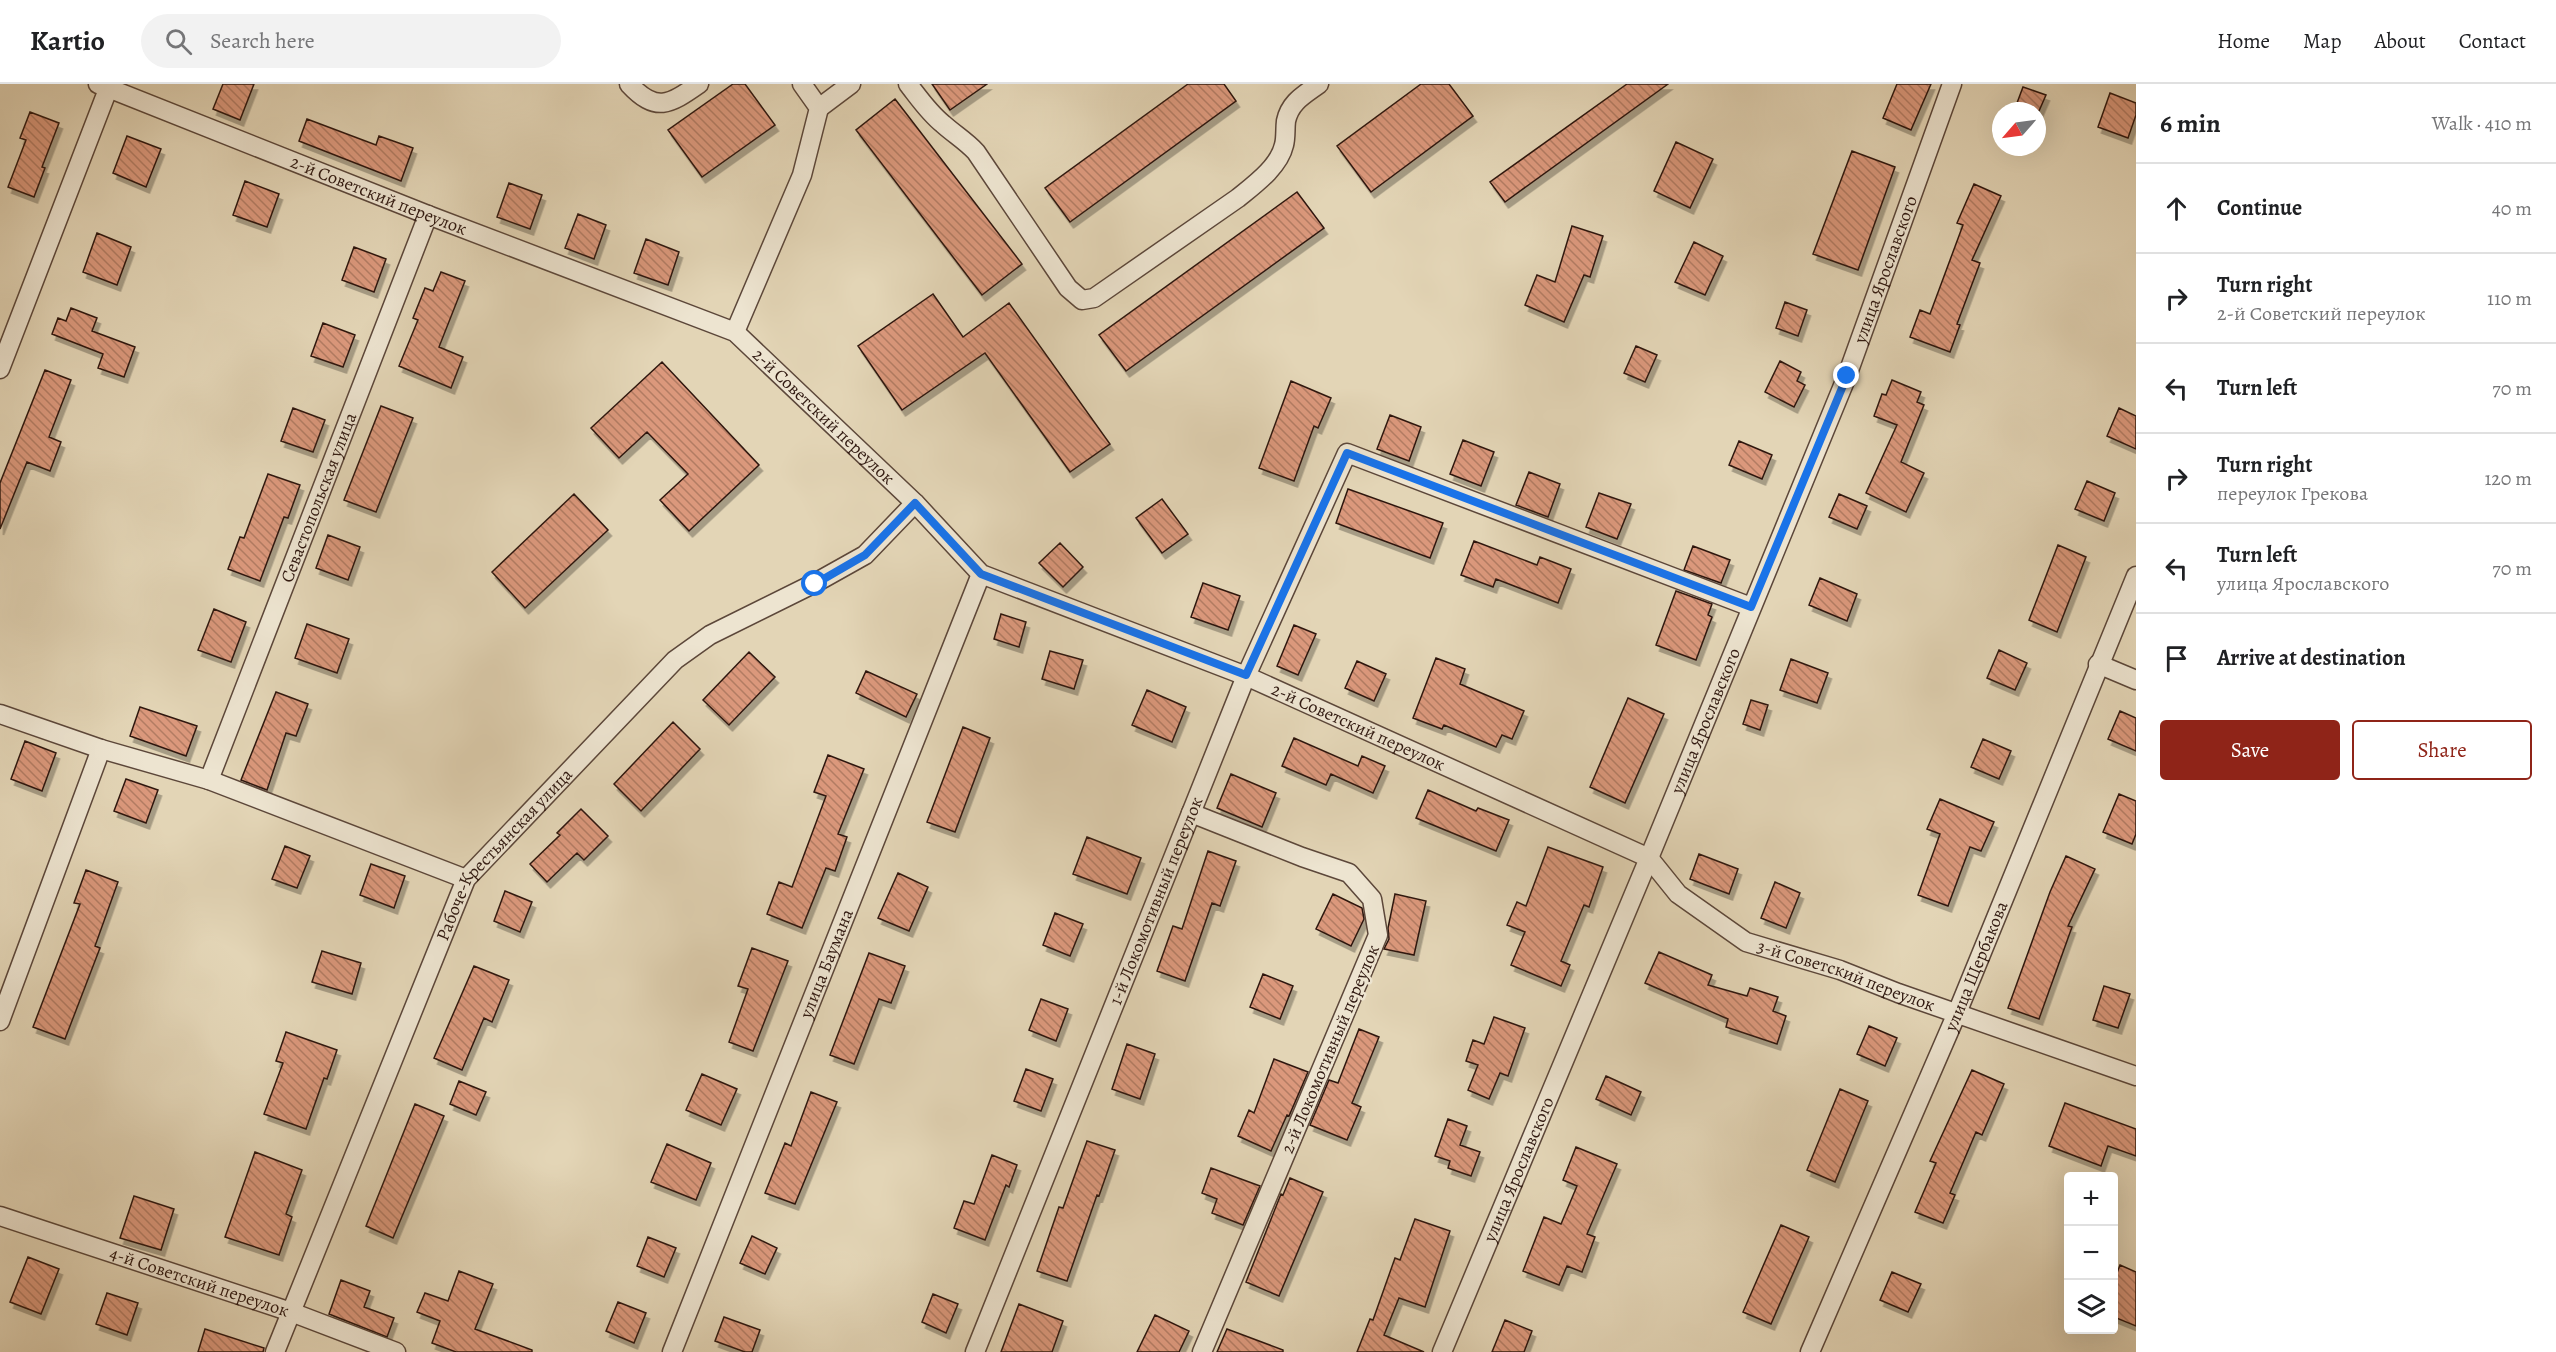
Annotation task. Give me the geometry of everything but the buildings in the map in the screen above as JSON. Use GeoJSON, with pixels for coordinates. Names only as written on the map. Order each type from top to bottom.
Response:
{"type":"FeatureCollection","features":[{"type":"Feature","properties":{"kind":"street"},"geometry":{"type":"LineString","coordinates":[[629,84],[644,99],[663,103],[681,97],[699,84]]}},
{"type":"Feature","properties":{"kind":"street"},"geometry":{"type":"LineString","coordinates":[[802,84],[819,108]]}},
{"type":"Feature","properties":{"kind":"street"},"geometry":{"type":"LineString","coordinates":[[735,332],[802,175],[819,108],[851,84]]}},
{"type":"Feature","properties":{"kind":"street"},"geometry":{"type":"LineString","coordinates":[[908,84],[944,125],[963,137],[976,152],[1068,288],[1082,300],[1094,298],[1258,181],[1273,165],[1284,147],[1286,120],[1293,102],[1319,84]]}},
{"type":"Feature","properties":{"kind":"street","name":"улица Ярославского"},"geometry":{"type":"LineString","coordinates":[[1442,1352],[1649,858],[1847,376],[1952,84]]}},
{"type":"Feature","properties":{"kind":"street"},"geometry":{"type":"LineString","coordinates":[[0,369],[106,85]]}},
{"type":"Feature","properties":{"kind":"street","name":"2-й Советский переулок"},"geometry":{"type":"LineString","coordinates":[[106,85],[428,215],[735,332],[915,503],[981,574],[1246,675],[1649,858]]}},
{"type":"Feature","properties":{"kind":"street","name":"Севастопольская улица"},"geometry":{"type":"LineString","coordinates":[[209,780],[428,215]]}},
{"type":"Feature","properties":{"kind":"street","name":"1-й Локомотивный переулок"},"geometry":{"type":"LineString","coordinates":[[975,1352],[1246,675],[1347,453],[1751,607]]}},
{"type":"Feature","properties":{"kind":"street","name":"Рабоче-Крестьянская улица"},"geometry":{"type":"LineString","coordinates":[[275,1352],[466,879],[675,660],[710,635],[815,584],[865,555],[915,503]]}},
{"type":"Feature","properties":{"kind":"street","name":"улица Баумана"},"geometry":{"type":"LineString","coordinates":[[672,1352],[981,574]]}},
{"type":"Feature","properties":{"kind":"street","name":"улица Щербакова"},"geometry":{"type":"LineString","coordinates":[[1810,1352],[1957,1012],[2136,576]]}},
{"type":"Feature","properties":{"kind":"street"},"geometry":{"type":"LineString","coordinates":[[2098,664],[2136,680]]}},
{"type":"Feature","properties":{"kind":"street"},"geometry":{"type":"LineString","coordinates":[[0,714],[101,749],[209,780],[466,879]]}},
{"type":"Feature","properties":{"kind":"street"},"geometry":{"type":"LineString","coordinates":[[0,1021],[101,749]]}},
{"type":"Feature","properties":{"kind":"street","name":"2-й Локомотивный переулок"},"geometry":{"type":"LineString","coordinates":[[1191,813],[1349,873],[1372,899],[1378,936],[1202,1352]]}},
{"type":"Feature","properties":{"kind":"street","name":"3-й Советский переулок"},"geometry":{"type":"LineString","coordinates":[[1649,858],[1678,894],[1746,942],[1840,970],[1898,993],[2136,1076]]}},
{"type":"Feature","properties":{"kind":"street","name":"4-й Советский переулок"},"geometry":{"type":"LineString","coordinates":[[0,1216],[291,1312],[396,1352]]}},
{"type":"Feature","properties":{"kind":"route"},"geometry":{"type":"LineString","coordinates":[[815,584],[865,555],[915,503],[981,574],[1246,675],[1347,453],[1751,607],[1847,376]]}}]}
